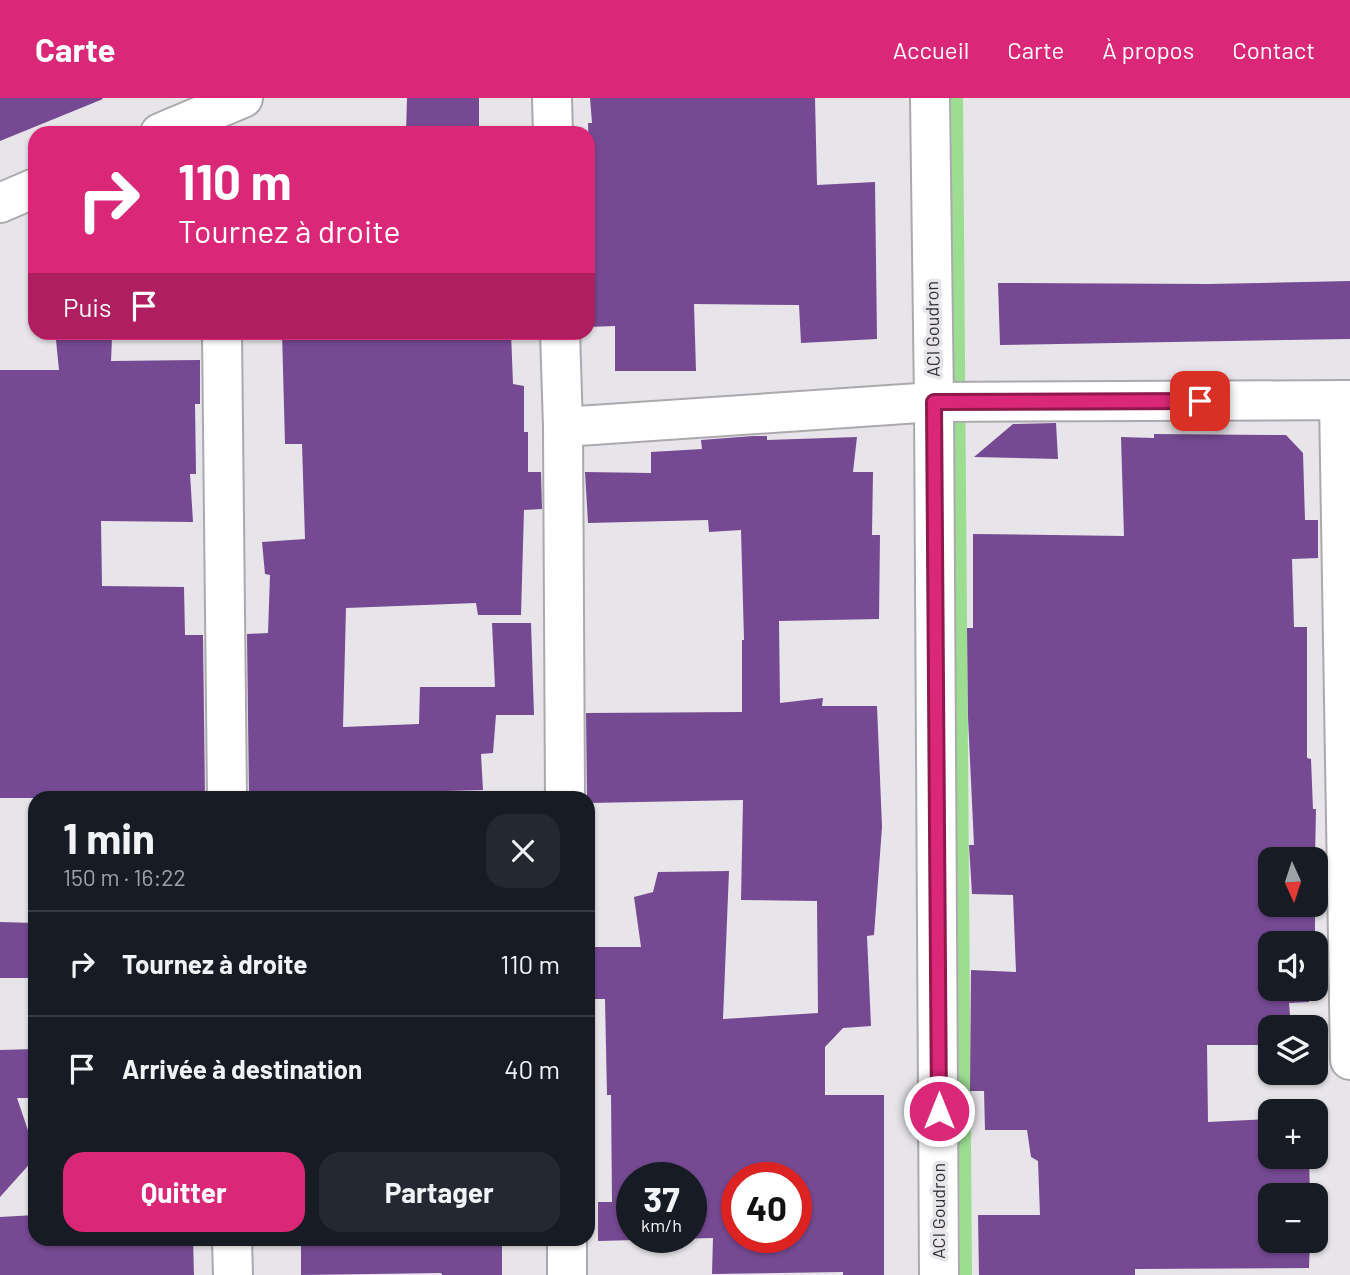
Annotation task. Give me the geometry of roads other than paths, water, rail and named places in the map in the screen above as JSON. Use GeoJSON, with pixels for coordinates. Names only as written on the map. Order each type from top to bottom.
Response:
{"type":"FeatureCollection","features":[{"type":"Feature","properties":{"kind":"street"},"geometry":{"type":"LineString","coordinates":[[552,98],[553,126]]}},
{"type":"Feature","properties":{"kind":"street","name":"ACI Goudron"},"geometry":{"type":"LineString","coordinates":[[930,98],[939,1275]]}},
{"type":"Feature","properties":{"kind":"street"},"geometry":{"type":"LineString","coordinates":[[183,126],[227,113]]}},
{"type":"Feature","properties":{"kind":"street"},"geometry":{"type":"LineString","coordinates":[[0,203],[28,191]]}},
{"type":"Feature","properties":{"kind":"street"},"geometry":{"type":"LineString","coordinates":[[222,340],[227,791]]}},
{"type":"Feature","properties":{"kind":"street"},"geometry":{"type":"LineString","coordinates":[[560,340],[565,791]]}},
{"type":"Feature","properties":{"kind":"street"},"geometry":{"type":"LineString","coordinates":[[563,427],[934,402],[1345,400],[1350,1060]]}},
{"type":"Feature","properties":{"kind":"street"},"geometry":{"type":"LineString","coordinates":[[232,1246],[233,1275]]}},
{"type":"Feature","properties":{"kind":"street"},"geometry":{"type":"LineString","coordinates":[[567,1246],[567,1275]]}},
{"type":"Feature","properties":{"kind":"waterway"},"geometry":{"type":"LineString","coordinates":[[957,98],[966,1275]]}}]}
